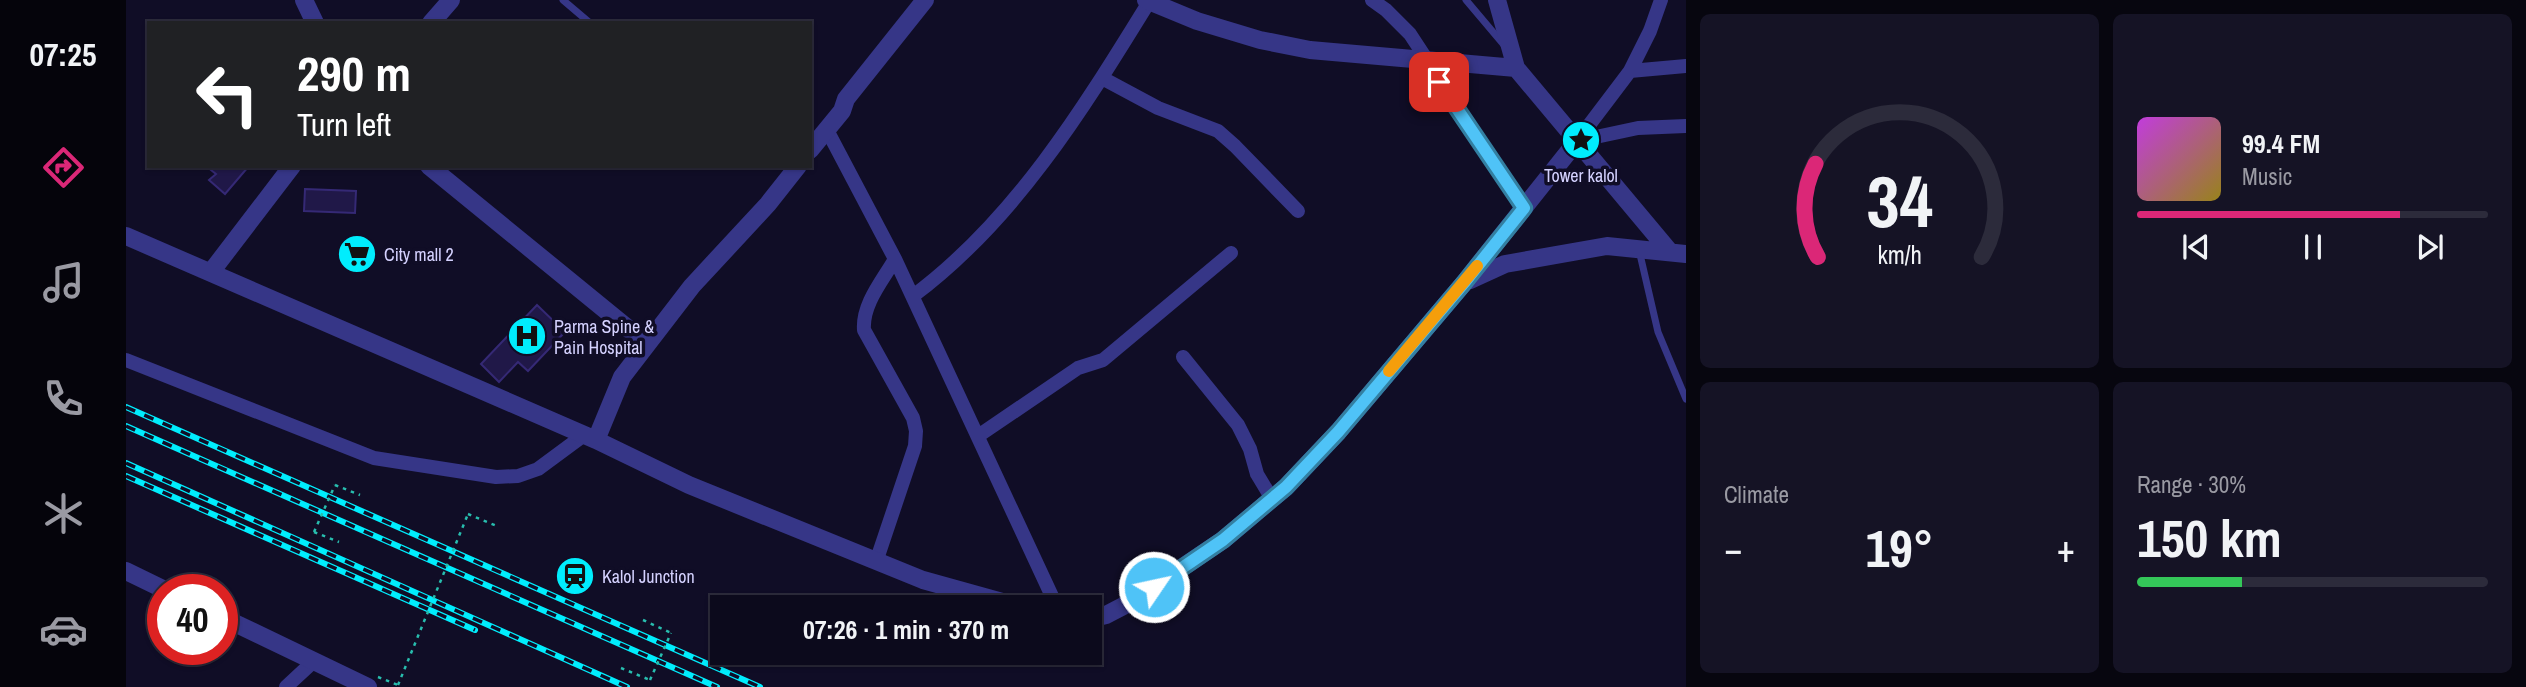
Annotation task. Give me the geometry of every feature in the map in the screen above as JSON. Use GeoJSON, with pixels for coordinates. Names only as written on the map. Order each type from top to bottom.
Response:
{"type":"FeatureCollection","features":[{"type":"Feature","properties":{"kind":"street"},"geometry":{"type":"LineString","coordinates":[[304,0],[314,21]]}},
{"type":"Feature","properties":{"kind":"street"},"geometry":{"type":"LineString","coordinates":[[433,21],[451,0]]}},
{"type":"Feature","properties":{"kind":"street"},"geometry":{"type":"LineString","coordinates":[[812,148],[842,111],[846,99],[925,0]]}},
{"type":"Feature","properties":{"kind":"street"},"geometry":{"type":"LineString","coordinates":[[842,111],[852,105],[937,0]]}},
{"type":"Feature","properties":{"kind":"street"},"geometry":{"type":"LineString","coordinates":[[1372,0],[1410,34],[1524,208]]}},
{"type":"Feature","properties":{"kind":"street"},"geometry":{"type":"LineString","coordinates":[[1497,0],[1514,61],[1577,141],[1678,253]]}},
{"type":"Feature","properties":{"kind":"street"},"geometry":{"type":"LineString","coordinates":[[1102,616],[1130,602],[1223,540],[1272,499],[1338,432],[1464,283],[1630,71],[1650,31],[1661,0]]}},
{"type":"Feature","properties":{"kind":"street"},"geometry":{"type":"LineString","coordinates":[[913,296],[941,275],[1007,207],[1067,132],[1148,1],[1197,21],[1260,40],[1310,50],[1425,60],[1514,61]]}},
{"type":"Feature","properties":{"kind":"street"},"geometry":{"type":"LineString","coordinates":[[1630,71],[1686,66]]}},
{"type":"Feature","properties":{"kind":"street"},"geometry":{"type":"LineString","coordinates":[[1102,78],[1158,108],[1218,131],[1298,211]]}},
{"type":"Feature","properties":{"kind":"street"},"geometry":{"type":"LineString","coordinates":[[1577,141],[1638,128],[1686,126]]}},
{"type":"Feature","properties":{"kind":"street"},"geometry":{"type":"LineString","coordinates":[[827,130],[913,296],[1051,595]]}},
{"type":"Feature","properties":{"kind":"street"},"geometry":{"type":"LineString","coordinates":[[211,272],[290,168]]}},
{"type":"Feature","properties":{"kind":"street"},"geometry":{"type":"LineString","coordinates":[[431,168],[647,344]]}},
{"type":"Feature","properties":{"kind":"street"},"geometry":{"type":"LineString","coordinates":[[126,359],[373,458],[496,477],[518,476],[538,469],[590,438],[622,377],[647,344],[692,286],[768,204],[796,168]]}},
{"type":"Feature","properties":{"kind":"street"},"geometry":{"type":"LineString","coordinates":[[126,236],[590,438],[689,485],[876,562],[970,595]]}},
{"type":"Feature","properties":{"kind":"street"},"geometry":{"type":"LineString","coordinates":[[1464,283],[1505,264],[1607,246],[1678,253]]}},
{"type":"Feature","properties":{"kind":"street"},"geometry":{"type":"LineString","coordinates":[[978,436],[1077,368],[1103,360],[1231,253]]}},
{"type":"Feature","properties":{"kind":"street"},"geometry":{"type":"LineString","coordinates":[[876,562],[916,439],[913,418],[864,330],[866,309],[895,259]]}},
{"type":"Feature","properties":{"kind":"street"},"geometry":{"type":"LineString","coordinates":[[1183,357],[1238,425],[1250,449],[1256,474],[1272,499]]}},
{"type":"Feature","properties":{"kind":"street"},"geometry":{"type":"LineString","coordinates":[[126,571],[147,581]]}},
{"type":"Feature","properties":{"kind":"street"},"geometry":{"type":"LineString","coordinates":[[238,625],[314,661],[373,682]]}},
{"type":"Feature","properties":{"kind":"street"},"geometry":{"type":"LineString","coordinates":[[286,687],[314,661]]}},
{"type":"Feature","properties":{"kind":"lane"},"geometry":{"type":"LineString","coordinates":[[563,0],[588,21]]}},
{"type":"Feature","properties":{"kind":"lane"},"geometry":{"type":"LineString","coordinates":[[1466,0],[1514,61]]}},
{"type":"Feature","properties":{"kind":"lane"},"geometry":{"type":"LineString","coordinates":[[1639,249],[1658,332],[1686,399]]}},
{"type":"Feature","properties":{"kind":"path"},"geometry":{"type":"LineString","coordinates":[[339,542],[314,532],[335,485],[359,495]]}},
{"type":"Feature","properties":{"kind":"path"},"geometry":{"type":"LineString","coordinates":[[373,682],[398,685],[468,514],[499,527]]}},
{"type":"Feature","properties":{"kind":"path"},"geometry":{"type":"LineString","coordinates":[[621,668],[650,680],[671,633],[643,620]]}},
{"type":"Feature","properties":{"kind":"building"},"geometry":{"type":"Polygon","coordinates":[[[208,168],[247,168],[225,194],[209,180],[216,174],[208,168]]]}},
{"type":"Feature","properties":{"kind":"building"},"geometry":{"type":"Polygon","coordinates":[[[305,189],[356,191],[355,213],[304,211],[305,189]]]}},
{"type":"Feature","properties":{"kind":"building"},"geometry":{"type":"Polygon","coordinates":[[[537,305],[565,332],[528,371],[518,362],[499,382],[481,364],[537,305]]]}},
{"type":"Feature","properties":{"kind":"railway"},"geometry":{"type":"LineString","coordinates":[[126,407],[760,687]]}},
{"type":"Feature","properties":{"kind":"railway"},"geometry":{"type":"LineString","coordinates":[[126,426],[717,687]]}},
{"type":"Feature","properties":{"kind":"railway"},"geometry":{"type":"LineString","coordinates":[[126,463],[627,687]]}},
{"type":"Feature","properties":{"kind":"railway"},"geometry":{"type":"LineString","coordinates":[[126,476],[475,630]]}},
{"type":"Feature","properties":{"kind":"slow traffic"},"geometry":{"type":"LineString","coordinates":[[1389,371],[1477,266]]}},
{"type":"Feature","properties":{"kind":"place","name":"Tower kalol"},"geometry":{"type":"Point","coordinates":[1581,140]}},
{"type":"Feature","properties":{"kind":"place","name":"City mall 2"},"geometry":{"type":"Point","coordinates":[357,254]}},
{"type":"Feature","properties":{"kind":"place","name":"Parma Spine & Pain Hospital"},"geometry":{"type":"Point","coordinates":[527,336]}},
{"type":"Feature","properties":{"kind":"place","name":"Kalol Junction"},"geometry":{"type":"Point","coordinates":[575,576]}},
{"type":"Feature","properties":{"kind":"route"},"geometry":{"type":"LineString","coordinates":[[1154,587],[1223,540],[1286,487],[1338,432],[1524,208],[1439,82]]}}]}
